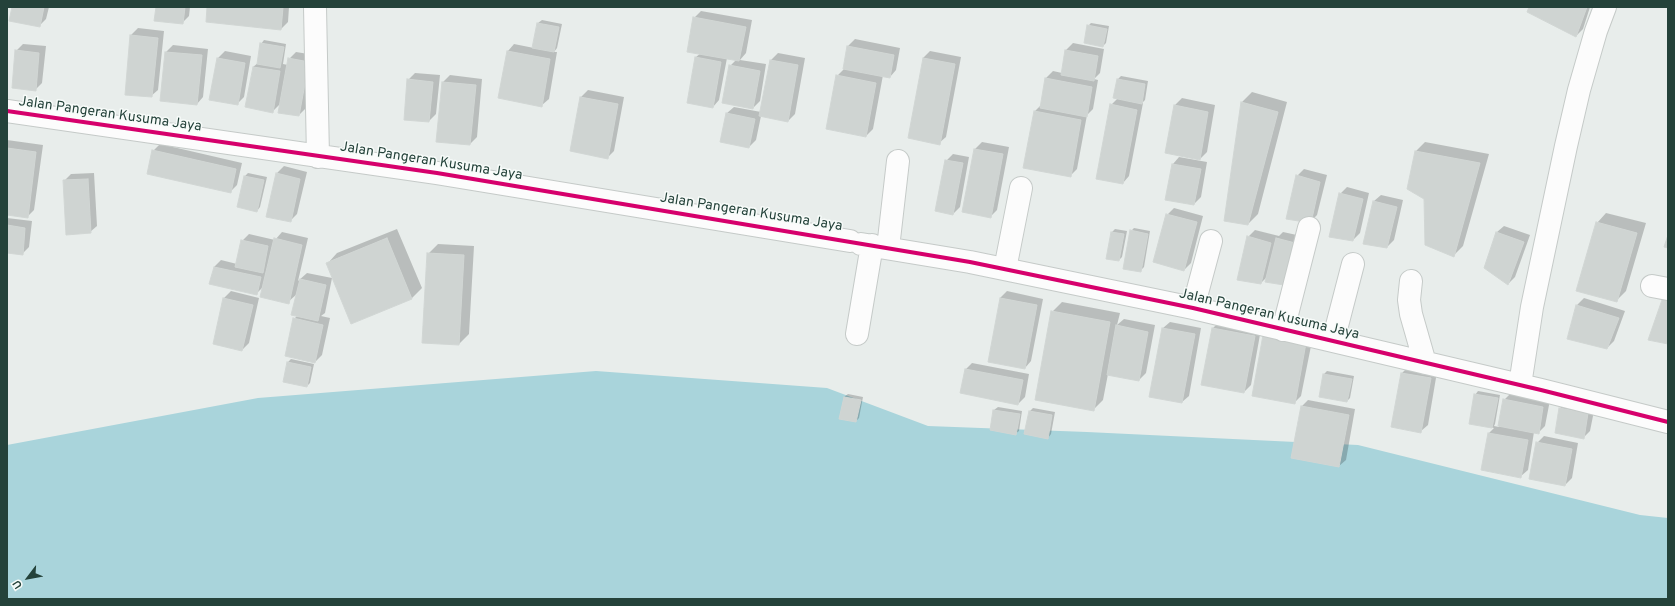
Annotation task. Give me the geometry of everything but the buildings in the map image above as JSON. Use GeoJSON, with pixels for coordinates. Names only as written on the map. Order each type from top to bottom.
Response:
{"type":"FeatureCollection","features":[{"type":"Feature","properties":{"kind":"street"},"geometry":{"type":"LineString","coordinates":[[315,7],[318,156]]}},
{"type":"Feature","properties":{"kind":"street"},"geometry":{"type":"LineString","coordinates":[[1520,385],[1532,307],[1566,146],[1579,90],[1596,31],[1605,7]]}},
{"type":"Feature","properties":{"kind":"street","name":"Jalan Pangeran Kusuma Jaya"},"geometry":{"type":"LineString","coordinates":[[7,111],[437,173],[868,244],[1005,269],[1193,308],[1520,385],[1668,422]]}},
{"type":"Feature","properties":{"kind":"street"},"geometry":{"type":"LineString","coordinates":[[857,334],[868,244],[898,161]]}},
{"type":"Feature","properties":{"kind":"street"},"geometry":{"type":"LineString","coordinates":[[1005,269],[1021,188]]}},
{"type":"Feature","properties":{"kind":"street"},"geometry":{"type":"LineString","coordinates":[[1283,330],[1309,228]]}},
{"type":"Feature","properties":{"kind":"street"},"geometry":{"type":"LineString","coordinates":[[1193,308],[1212,241]]}},
{"type":"Feature","properties":{"kind":"street"},"geometry":{"type":"LineString","coordinates":[[1333,341],[1353,264]]}},
{"type":"Feature","properties":{"kind":"street"},"geometry":{"type":"LineString","coordinates":[[1411,281],[1409,300],[1411,314],[1425,363]]}},
{"type":"Feature","properties":{"kind":"water"},"geometry":{"type":"Polygon","coordinates":[[[596,371],[827,388],[928,426],[1358,445],[1640,515],[1668,518],[1668,599],[7,599],[7,445],[258,398],[596,371]]]}},
{"type":"Feature","properties":{"kind":"cycle path"},"geometry":{"type":"LineString","coordinates":[[7,111],[437,173],[970,262],[1193,308],[1541,390],[1668,422]]}}]}
